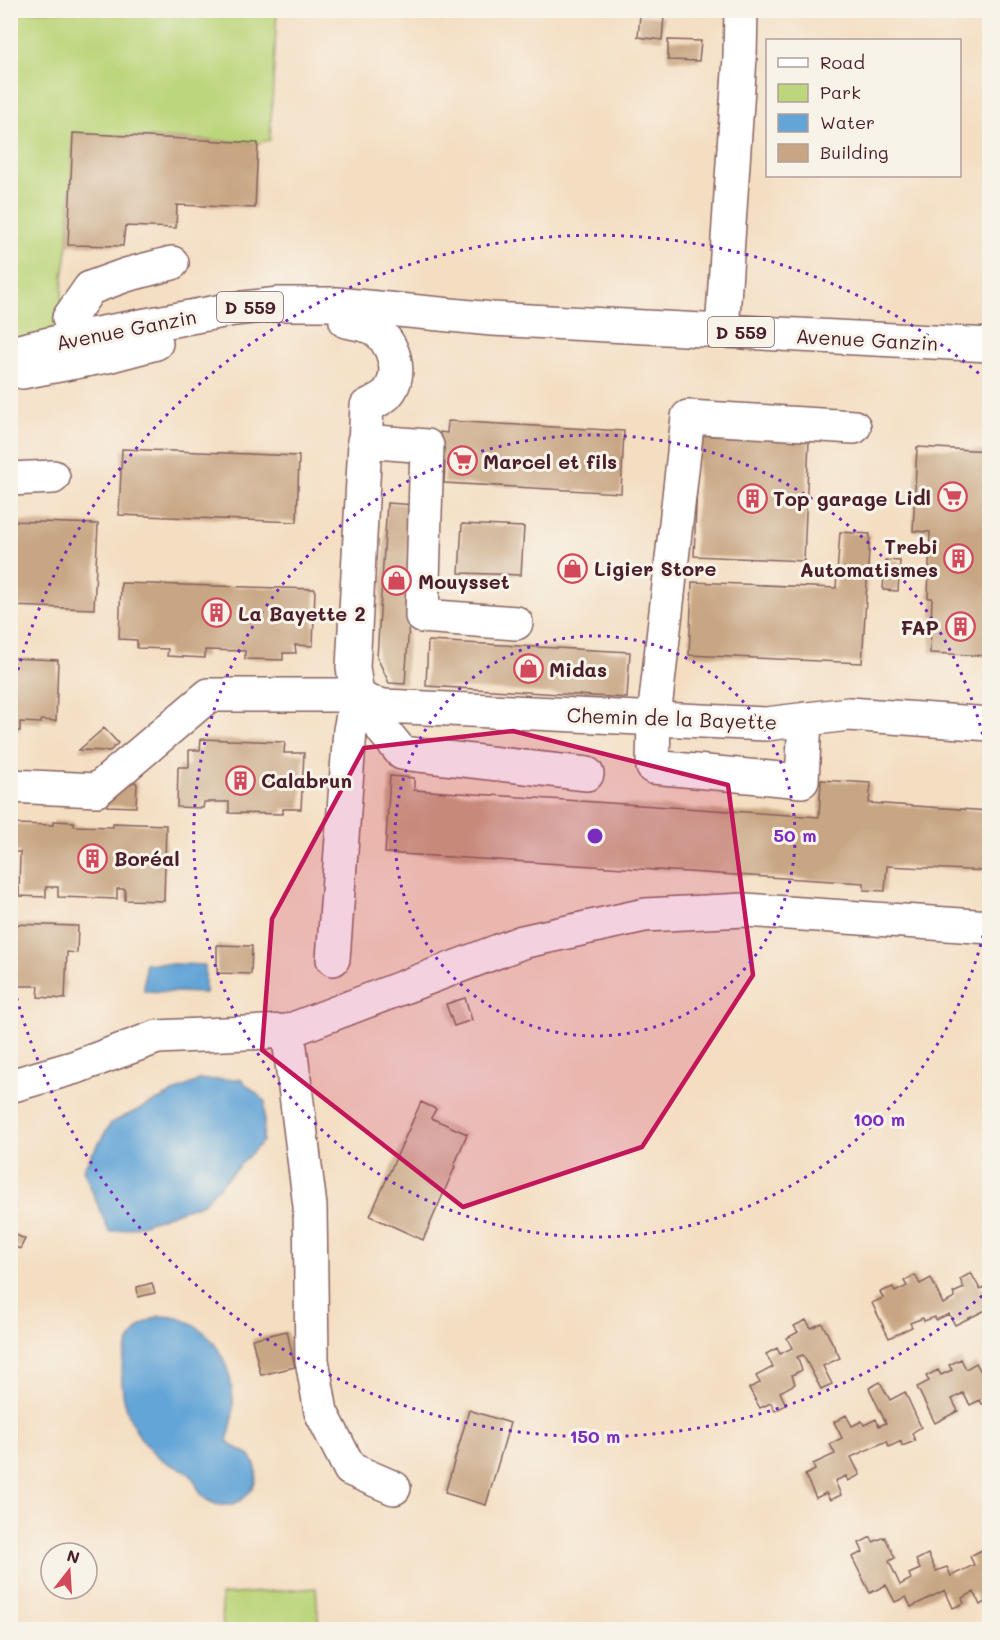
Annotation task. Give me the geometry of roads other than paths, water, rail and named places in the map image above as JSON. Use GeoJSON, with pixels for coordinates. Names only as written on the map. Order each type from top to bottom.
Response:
{"type":"FeatureCollection","features":[{"type":"Feature","properties":{"kind":"main road"},"geometry":{"type":"LineString","coordinates":[[722,331],[741,10]]}},
{"type":"Feature","properties":{"kind":"main road"},"geometry":{"type":"LineString","coordinates":[[75,338],[69,318],[90,288],[126,275],[172,263]]}},
{"type":"Feature","properties":{"kind":"main road","name":"Avenue Ganzin"},"geometry":{"type":"LineString","coordinates":[[10,353],[75,338],[234,309],[279,304],[336,304],[492,319],[990,345]]}},
{"type":"Feature","properties":{"kind":"main road","name":"Avenue Ganzin"},"geometry":{"type":"LineString","coordinates":[[10,374],[107,356],[164,341],[267,324],[492,319]]}},
{"type":"Feature","properties":{"kind":"main road"},"geometry":{"type":"LineString","coordinates":[[346,321],[373,328],[388,343],[397,364],[394,380],[387,393],[368,406],[364,441],[353,667],[371,700],[383,730],[402,753],[587,774]]}},
{"type":"Feature","properties":{"kind":"main road"},"geometry":{"type":"LineString","coordinates":[[805,719],[802,781],[654,767],[654,718],[688,417],[854,427]]}},
{"type":"Feature","properties":{"kind":"main road"},"geometry":{"type":"LineString","coordinates":[[364,441],[427,446],[422,616],[516,623]]}},
{"type":"Feature","properties":{"kind":"main road"},"geometry":{"type":"LineString","coordinates":[[10,479],[53,477]]}},
{"type":"Feature","properties":{"kind":"main road","name":"Chemin de la Bayette"},"geometry":{"type":"LineString","coordinates":[[10,786],[98,790],[209,695],[371,700],[766,724],[849,714],[990,724]]}},
{"type":"Feature","properties":{"kind":"main road"},"geometry":{"type":"LineString","coordinates":[[333,959],[350,730],[371,700]]}},
{"type":"Feature","properties":{"kind":"main road"},"geometry":{"type":"LineString","coordinates":[[10,1086],[76,1067],[157,1037],[288,1031],[522,942],[645,915],[745,910],[990,927]]}},
{"type":"Feature","properties":{"kind":"main road"},"geometry":{"type":"LineString","coordinates":[[288,1031],[310,1206],[312,1360],[321,1412],[350,1469],[394,1488]]}},
{"type":"Feature","properties":{"kind":"water"},"geometry":{"type":"Polygon","coordinates":[[[145,963],[205,965],[205,993],[144,991],[145,963]]]}},
{"type":"Feature","properties":{"kind":"water"},"geometry":{"type":"Polygon","coordinates":[[[240,1079],[265,1101],[263,1141],[203,1203],[135,1227],[109,1232],[83,1169],[111,1123],[199,1080],[240,1079]]]}},
{"type":"Feature","properties":{"kind":"water"},"geometry":{"type":"Polygon","coordinates":[[[159,1316],[180,1319],[198,1328],[212,1341],[223,1358],[230,1378],[233,1399],[232,1420],[227,1440],[249,1456],[256,1468],[254,1485],[249,1493],[234,1503],[216,1504],[204,1497],[194,1479],[186,1471],[163,1460],[148,1447],[131,1420],[122,1386],[125,1352],[142,1325],[159,1316]]]}},
{"type":"Feature","properties":{"kind":"place","name":"Marcel et fils"},"geometry":{"type":"Point","coordinates":[462,461]}},
{"type":"Feature","properties":{"kind":"place","name":"Lidl"},"geometry":{"type":"Point","coordinates":[952,497]}},
{"type":"Feature","properties":{"kind":"place","name":"Top garage"},"geometry":{"type":"Point","coordinates":[752,498]}},
{"type":"Feature","properties":{"kind":"place","name":"Trebi Automatismes"},"geometry":{"type":"Point","coordinates":[959,558]}},
{"type":"Feature","properties":{"kind":"place","name":"Ligier Store"},"geometry":{"type":"Point","coordinates":[573,568]}},
{"type":"Feature","properties":{"kind":"place","name":"Mouysset"},"geometry":{"type":"Point","coordinates":[397,581]}},
{"type":"Feature","properties":{"kind":"place","name":"La Bayette 2"},"geometry":{"type":"Point","coordinates":[217,613]}},
{"type":"Feature","properties":{"kind":"place","name":"FAP"},"geometry":{"type":"Point","coordinates":[960,627]}},
{"type":"Feature","properties":{"kind":"place","name":"Midas"},"geometry":{"type":"Point","coordinates":[528,669]}},
{"type":"Feature","properties":{"kind":"place","name":"Calabrun"},"geometry":{"type":"Point","coordinates":[240,780]}},
{"type":"Feature","properties":{"kind":"place","name":"Boréal"},"geometry":{"type":"Point","coordinates":[93,858]}}]}
